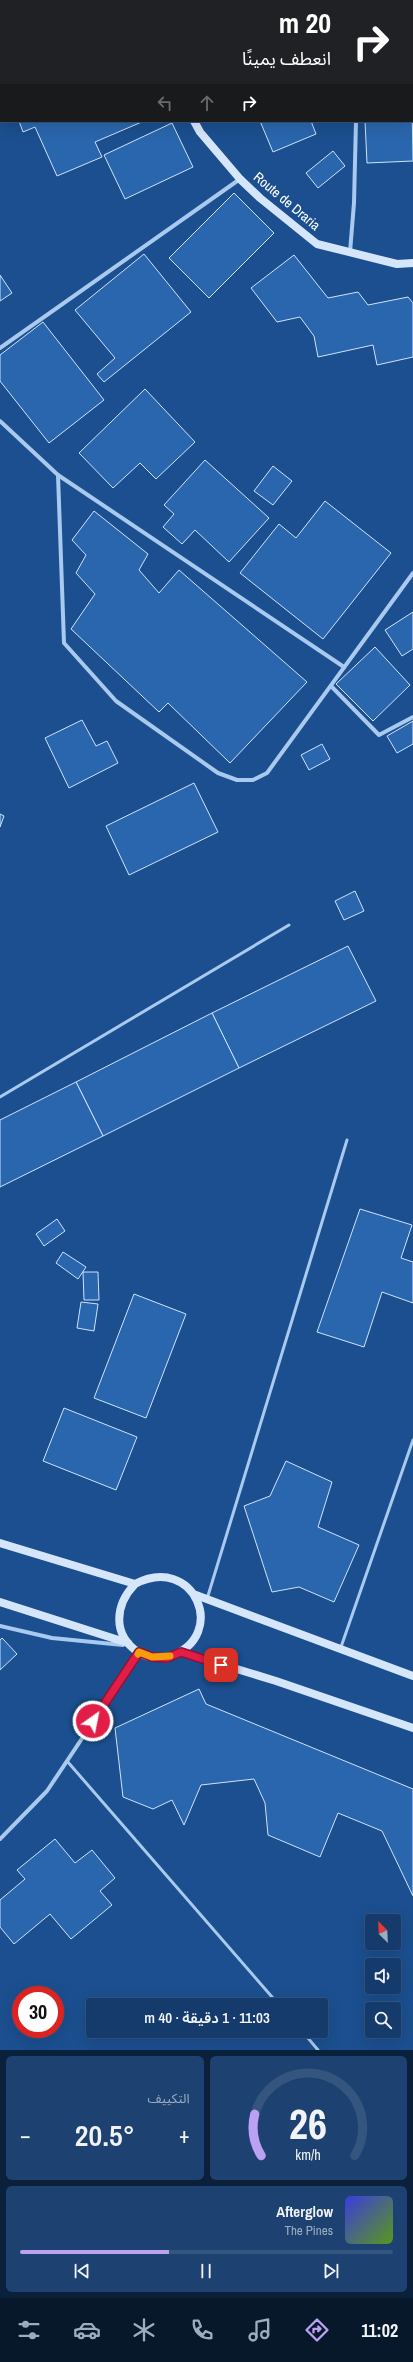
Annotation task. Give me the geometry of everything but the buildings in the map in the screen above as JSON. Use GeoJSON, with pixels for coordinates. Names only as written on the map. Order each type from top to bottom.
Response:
{"type":"FeatureCollection","features":[{"type":"Feature","properties":{"kind":"main road","name":"Route de Draria"},"geometry":{"type":"LineString","coordinates":[[195,122],[200,132],[240,179],[260,198],[317,244],[397,264],[413,263]]}},
{"type":"Feature","properties":{"kind":"main road"},"geometry":{"type":"LineString","coordinates":[[0,1543],[135,1584]]}},
{"type":"Feature","properties":{"kind":"main road"},"geometry":{"type":"LineString","coordinates":[[148,1577],[170,1577],[183,1582],[196,1596],[201,1609],[199,1630],[192,1643],[181,1652],[167,1658],[152,1657],[139,1652],[130,1644],[120,1624],[119,1610],[125,1594],[135,1584],[148,1577]]}},
{"type":"Feature","properties":{"kind":"main road"},"geometry":{"type":"LineString","coordinates":[[196,1596],[413,1676]]}},
{"type":"Feature","properties":{"kind":"main road"},"geometry":{"type":"LineString","coordinates":[[0,1602],[130,1644]]}},
{"type":"Feature","properties":{"kind":"main road"},"geometry":{"type":"LineString","coordinates":[[181,1652],[276,1681],[413,1728]]}},
{"type":"Feature","properties":{"kind":"street"},"geometry":{"type":"LineString","coordinates":[[350,252],[354,203],[356,122]]}},
{"type":"Feature","properties":{"kind":"street"},"geometry":{"type":"LineString","coordinates":[[0,348],[240,179]]}},
{"type":"Feature","properties":{"kind":"street"},"geometry":{"type":"LineString","coordinates":[[0,421],[58,475],[344,667]]}},
{"type":"Feature","properties":{"kind":"street"},"geometry":{"type":"LineString","coordinates":[[58,475],[64,643],[116,701],[218,772],[237,780],[252,780],[266,773],[413,573]]}},
{"type":"Feature","properties":{"kind":"street"},"geometry":{"type":"LineString","coordinates":[[331,686],[379,735],[413,717]]}},
{"type":"Feature","properties":{"kind":"street"},"geometry":{"type":"LineString","coordinates":[[0,1626],[52,1638],[130,1644]]}},
{"type":"Feature","properties":{"kind":"street"},"geometry":{"type":"LineString","coordinates":[[0,1839],[47,1791],[139,1652]]}},
{"type":"Feature","properties":{"kind":"lane"},"geometry":{"type":"LineString","coordinates":[[0,1096],[289,925]]}},
{"type":"Feature","properties":{"kind":"lane"},"geometry":{"type":"LineString","coordinates":[[207,1600],[347,1140]]}},
{"type":"Feature","properties":{"kind":"lane"},"geometry":{"type":"LineString","coordinates":[[340,1649],[413,1440]]}},
{"type":"Feature","properties":{"kind":"lane"},"geometry":{"type":"LineString","coordinates":[[67,1761],[273,1998]]}},
{"type":"Feature","properties":{"kind":"lane"},"geometry":{"type":"LineString","coordinates":[[308,2038],[318,2050]]}},
{"type":"Feature","properties":{"kind":"slow traffic"},"geometry":{"type":"LineString","coordinates":[[138,1654],[139,1652],[152,1657],[167,1658],[170,1656]]}},
{"type":"Feature","properties":{"kind":"route"},"geometry":{"type":"LineString","coordinates":[[93,1721],[139,1652],[152,1657],[167,1658],[181,1652],[221,1665]]}}]}
